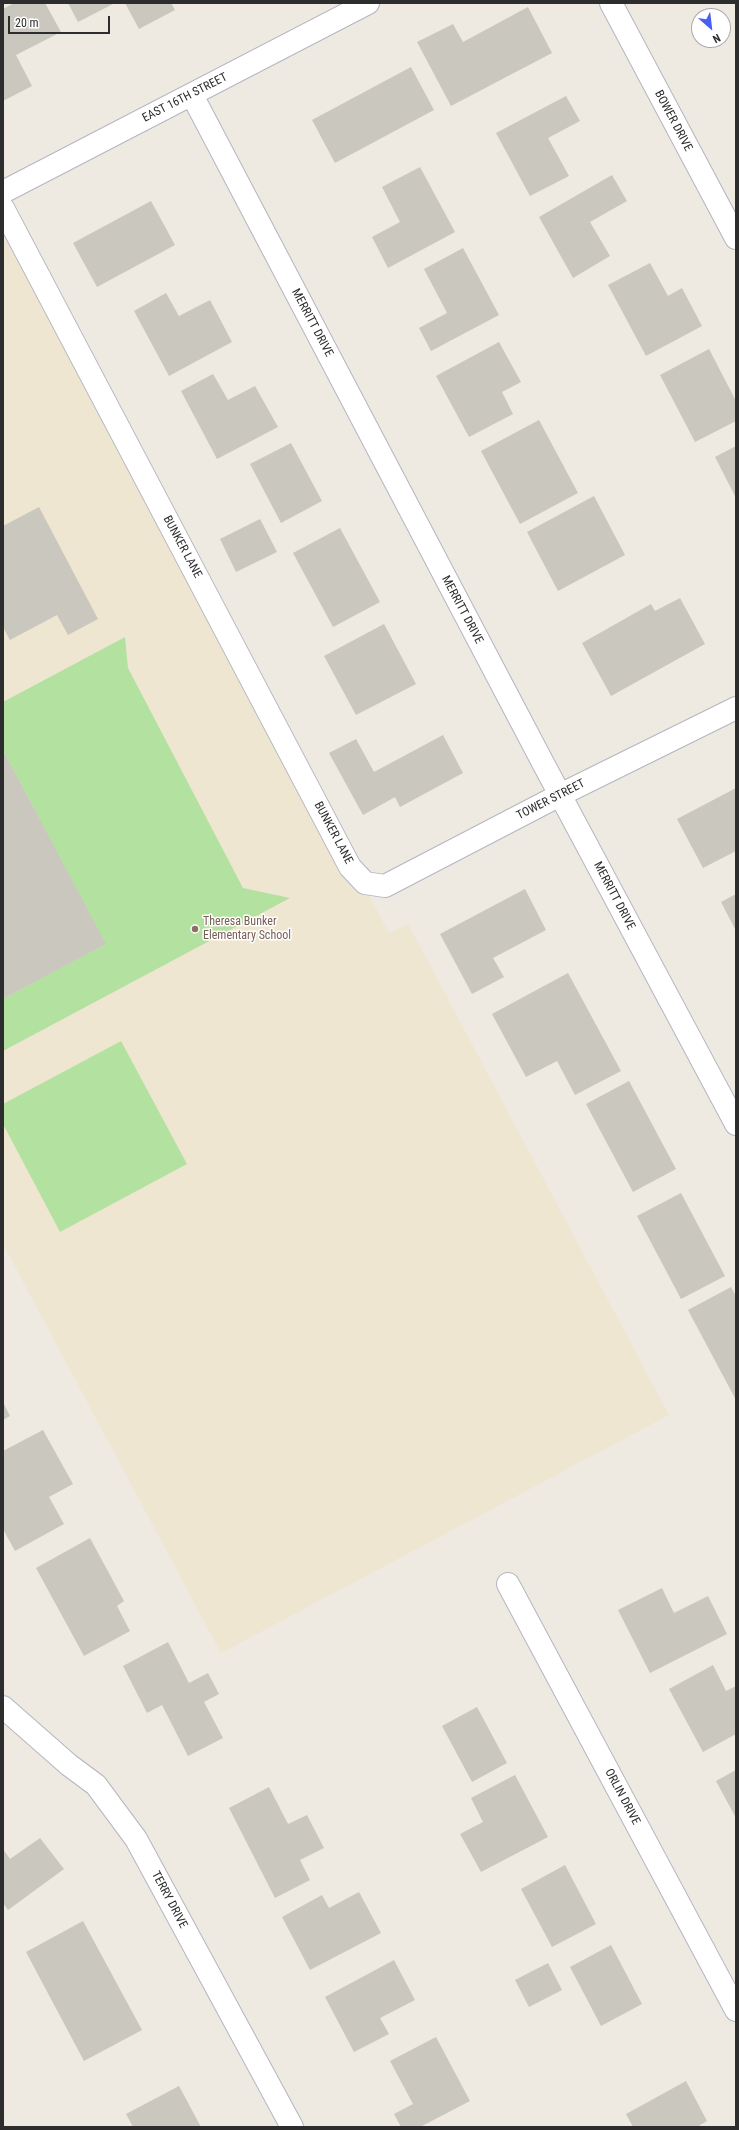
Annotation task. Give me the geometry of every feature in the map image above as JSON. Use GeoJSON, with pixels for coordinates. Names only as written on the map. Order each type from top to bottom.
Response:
{"type":"FeatureCollection","features":[{"type":"Feature","properties":{"kind":"street","name":"EAST 16TH STREET"},"geometry":{"type":"LineString","coordinates":[[3,192],[368,3]]}},
{"type":"Feature","properties":{"kind":"street","name":"BOWER DRIVE"},"geometry":{"type":"LineString","coordinates":[[611,3],[736,238]]}},
{"type":"Feature","properties":{"kind":"street","name":"MERRITT DRIVE"},"geometry":{"type":"LineString","coordinates":[[192,95],[560,795],[736,1124]]}},
{"type":"Feature","properties":{"kind":"street","name":"BUNKER LANE"},"geometry":{"type":"LineString","coordinates":[[3,208],[350,866],[365,883]]}},
{"type":"Feature","properties":{"kind":"street","name":"TOWER STREET"},"geometry":{"type":"LineString","coordinates":[[365,883],[385,886],[560,795],[736,708]]}},
{"type":"Feature","properties":{"kind":"street","name":"ORLIN DRIVE"},"geometry":{"type":"LineString","coordinates":[[508,1584],[736,2010]]}},
{"type":"Feature","properties":{"kind":"street","name":"TERRY DRIVE"},"geometry":{"type":"LineString","coordinates":[[3,1707],[69,1765],[96,1785],[136,1839],[292,2127]]}},
{"type":"Feature","properties":{"kind":"shaded area","name":"Theresa Bunker Elementary School"},"geometry":{"type":"Polygon","coordinates":[[[3,208],[389,933],[408,924],[669,1415],[221,1653],[3,1244],[3,208]]]}},
{"type":"Feature","properties":{"kind":"green space"},"geometry":{"type":"Polygon","coordinates":[[[125,637],[128,668],[243,888],[290,898],[3,1051],[3,999],[105,944],[3,750],[3,702],[125,637]]]}},
{"type":"Feature","properties":{"kind":"green space"},"geometry":{"type":"Polygon","coordinates":[[[121,1041],[187,1164],[60,1232],[3,1124],[3,1104],[121,1041]]]}},
{"type":"Feature","properties":{"kind":"building"},"geometry":{"type":"Polygon","coordinates":[[[14,3],[45,3],[61,32],[16,55],[32,86],[3,101],[3,9],[14,3]]]}},
{"type":"Feature","properties":{"kind":"building"},"geometry":{"type":"Polygon","coordinates":[[[68,3],[115,3],[78,22],[68,3]]]}},
{"type":"Feature","properties":{"kind":"building"},"geometry":{"type":"Polygon","coordinates":[[[125,3],[171,3],[175,10],[139,29],[125,3]]]}},
{"type":"Feature","properties":{"kind":"building"},"geometry":{"type":"Polygon","coordinates":[[[528,7],[552,53],[451,106],[417,42],[453,24],[463,42],[528,7]]]}},
{"type":"Feature","properties":{"kind":"building"},"geometry":{"type":"Polygon","coordinates":[[[411,67],[434,110],[335,163],[312,120],[411,67]]]}},
{"type":"Feature","properties":{"kind":"building"},"geometry":{"type":"Polygon","coordinates":[[[566,96],[580,121],[548,138],[569,176],[530,196],[496,133],[566,96]]]}},
{"type":"Feature","properties":{"kind":"building"},"geometry":{"type":"Polygon","coordinates":[[[420,167],[455,232],[388,268],[372,237],[400,222],[382,187],[420,167]]]}},
{"type":"Feature","properties":{"kind":"building"},"geometry":{"type":"Polygon","coordinates":[[[612,175],[627,201],[590,222],[610,256],[573,278],[539,217],[612,175]]]}},
{"type":"Feature","properties":{"kind":"building"},"geometry":{"type":"Polygon","coordinates":[[[151,201],[175,245],[97,287],[73,243],[151,201]]]}},
{"type":"Feature","properties":{"kind":"building"},"geometry":{"type":"Polygon","coordinates":[[[463,248],[499,315],[431,351],[419,328],[447,313],[424,269],[463,248]]]}},
{"type":"Feature","properties":{"kind":"building"},"geometry":{"type":"Polygon","coordinates":[[[650,263],[668,296],[682,288],[702,326],[646,356],[608,285],[650,263]]]}},
{"type":"Feature","properties":{"kind":"building"},"geometry":{"type":"Polygon","coordinates":[[[166,293],[179,316],[210,300],[232,342],[169,376],[134,311],[166,293]]]}},
{"type":"Feature","properties":{"kind":"building"},"geometry":{"type":"Polygon","coordinates":[[[499,342],[521,382],[502,392],[513,414],[469,437],[436,376],[499,342]]]}},
{"type":"Feature","properties":{"kind":"building"},"geometry":{"type":"Polygon","coordinates":[[[709,349],[736,401],[736,421],[695,442],[660,375],[709,349]]]}},
{"type":"Feature","properties":{"kind":"building"},"geometry":{"type":"Polygon","coordinates":[[[213,374],[228,400],[255,386],[278,427],[217,459],[181,391],[213,374]]]}},
{"type":"Feature","properties":{"kind":"building"},"geometry":{"type":"Polygon","coordinates":[[[539,420],[578,493],[520,524],[481,451],[539,420]]]}},
{"type":"Feature","properties":{"kind":"building"},"geometry":{"type":"Polygon","coordinates":[[[291,443],[322,501],[281,523],[250,464],[291,443]]]}},
{"type":"Feature","properties":{"kind":"building"},"geometry":{"type":"Polygon","coordinates":[[[736,446],[736,498],[715,457],[736,446]]]}},
{"type":"Feature","properties":{"kind":"building"},"geometry":{"type":"Polygon","coordinates":[[[594,496],[625,555],[558,591],[527,532],[594,496]]]}},
{"type":"Feature","properties":{"kind":"building"},"geometry":{"type":"Polygon","coordinates":[[[39,507],[98,619],[68,635],[57,615],[10,640],[3,627],[3,526],[39,507]]]}},
{"type":"Feature","properties":{"kind":"building"},"geometry":{"type":"Polygon","coordinates":[[[260,519],[277,552],[236,572],[220,539],[260,519]]]}},
{"type":"Feature","properties":{"kind":"building"},"geometry":{"type":"Polygon","coordinates":[[[340,528],[380,602],[333,627],[293,553],[340,528]]]}},
{"type":"Feature","properties":{"kind":"building"},"geometry":{"type":"Polygon","coordinates":[[[680,598],[705,644],[611,696],[582,643],[651,604],[655,611],[680,598]]]}},
{"type":"Feature","properties":{"kind":"building"},"geometry":{"type":"Polygon","coordinates":[[[384,624],[416,684],[356,715],[324,656],[384,624]]]}},
{"type":"Feature","properties":{"kind":"building"},"geometry":{"type":"Polygon","coordinates":[[[443,735],[463,773],[400,807],[395,797],[363,815],[329,753],[356,739],[374,772],[443,735]]]}},
{"type":"Feature","properties":{"kind":"building"},"geometry":{"type":"Polygon","coordinates":[[[3,750],[106,944],[3,999],[3,750]]]}},
{"type":"Feature","properties":{"kind":"building"},"geometry":{"type":"Polygon","coordinates":[[[736,788],[736,851],[703,868],[677,819],[736,788]]]}},
{"type":"Feature","properties":{"kind":"building"},"geometry":{"type":"Polygon","coordinates":[[[525,889],[546,930],[493,958],[504,977],[472,994],[440,934],[525,889]]]}},
{"type":"Feature","properties":{"kind":"building"},"geometry":{"type":"Polygon","coordinates":[[[736,894],[736,931],[721,902],[736,894]]]}},
{"type":"Feature","properties":{"kind":"building"},"geometry":{"type":"Polygon","coordinates":[[[568,973],[621,1071],[575,1095],[557,1061],[526,1077],[492,1014],[568,973]]]}},
{"type":"Feature","properties":{"kind":"building"},"geometry":{"type":"Polygon","coordinates":[[[629,1081],[676,1169],[633,1192],[586,1104],[629,1081]]]}},
{"type":"Feature","properties":{"kind":"building"},"geometry":{"type":"Polygon","coordinates":[[[681,1193],[725,1276],[681,1299],[637,1216],[681,1193]]]}},
{"type":"Feature","properties":{"kind":"building"},"geometry":{"type":"Polygon","coordinates":[[[731,1287],[736,1296],[736,1400],[688,1310],[731,1287]]]}},
{"type":"Feature","properties":{"kind":"building"},"geometry":{"type":"Polygon","coordinates":[[[3,1402],[10,1416],[3,1420],[3,1402]]]}},
{"type":"Feature","properties":{"kind":"building"},"geometry":{"type":"Polygon","coordinates":[[[43,1430],[73,1484],[49,1497],[64,1524],[15,1551],[3,1529],[3,1451],[43,1430]]]}},
{"type":"Feature","properties":{"kind":"building"},"geometry":{"type":"Polygon","coordinates":[[[90,1538],[124,1601],[117,1606],[130,1631],[84,1656],[36,1568],[90,1538]]]}},
{"type":"Feature","properties":{"kind":"building"},"geometry":{"type":"Polygon","coordinates":[[[662,1588],[674,1613],[708,1596],[727,1634],[650,1673],[618,1610],[662,1588]]]}},
{"type":"Feature","properties":{"kind":"building"},"geometry":{"type":"Polygon","coordinates":[[[168,1642],[189,1683],[208,1673],[219,1694],[204,1702],[223,1738],[188,1756],[162,1705],[147,1713],[123,1666],[168,1642]]]}},
{"type":"Feature","properties":{"kind":"building"},"geometry":{"type":"Polygon","coordinates":[[[713,1665],[726,1691],[736,1686],[736,1734],[703,1752],[669,1689],[713,1665]]]}},
{"type":"Feature","properties":{"kind":"building"},"geometry":{"type":"Polygon","coordinates":[[[477,1707],[507,1763],[472,1782],[442,1726],[477,1707]]]}},
{"type":"Feature","properties":{"kind":"building"},"geometry":{"type":"Polygon","coordinates":[[[736,1770],[736,1818],[716,1781],[736,1770]]]}},
{"type":"Feature","properties":{"kind":"building"},"geometry":{"type":"Polygon","coordinates":[[[515,1775],[548,1837],[481,1872],[460,1834],[483,1822],[471,1798],[515,1775]]]}},
{"type":"Feature","properties":{"kind":"building"},"geometry":{"type":"Polygon","coordinates":[[[269,1787],[288,1824],[307,1815],[324,1848],[300,1860],[310,1880],[275,1898],[229,1808],[269,1787]]]}},
{"type":"Feature","properties":{"kind":"building"},"geometry":{"type":"Polygon","coordinates":[[[40,1838],[64,1869],[8,1910],[3,1903],[3,1849],[10,1859],[40,1838]]]}},
{"type":"Feature","properties":{"kind":"building"},"geometry":{"type":"Polygon","coordinates":[[[565,1865],[596,1924],[552,1947],[521,1889],[565,1865]]]}},
{"type":"Feature","properties":{"kind":"building"},"geometry":{"type":"Polygon","coordinates":[[[359,1892],[381,1933],[310,1970],[282,1917],[322,1895],[329,1908],[359,1892]]]}},
{"type":"Feature","properties":{"kind":"building"},"geometry":{"type":"Polygon","coordinates":[[[83,1921],[142,2030],[84,2061],[26,1952],[83,1921]]]}},
{"type":"Feature","properties":{"kind":"building"},"geometry":{"type":"Polygon","coordinates":[[[611,1945],[642,2004],[601,2026],[570,1967],[611,1945]]]}},
{"type":"Feature","properties":{"kind":"building"},"geometry":{"type":"Polygon","coordinates":[[[394,1960],[415,2000],[380,2018],[389,2034],[354,2052],[325,1997],[394,1960]]]}},
{"type":"Feature","properties":{"kind":"building"},"geometry":{"type":"Polygon","coordinates":[[[548,1963],[562,1990],[529,2007],[515,1980],[548,1963]]]}},
{"type":"Feature","properties":{"kind":"building"},"geometry":{"type":"Polygon","coordinates":[[[436,2037],[470,2101],[420,2127],[401,2127],[394,2114],[413,2104],[390,2061],[436,2037]]]}},
{"type":"Feature","properties":{"kind":"building"},"geometry":{"type":"Polygon","coordinates":[[[686,2081],[707,2121],[697,2127],[633,2127],[626,2114],[686,2081]]]}},
{"type":"Feature","properties":{"kind":"building"},"geometry":{"type":"Polygon","coordinates":[[[179,2086],[201,2127],[133,2127],[126,2114],[179,2086]]]}},
{"type":"Feature","properties":{"kind":"place","name":"Theresa Bunker Elementary School"},"geometry":{"type":"Point","coordinates":[195,929]}}]}
